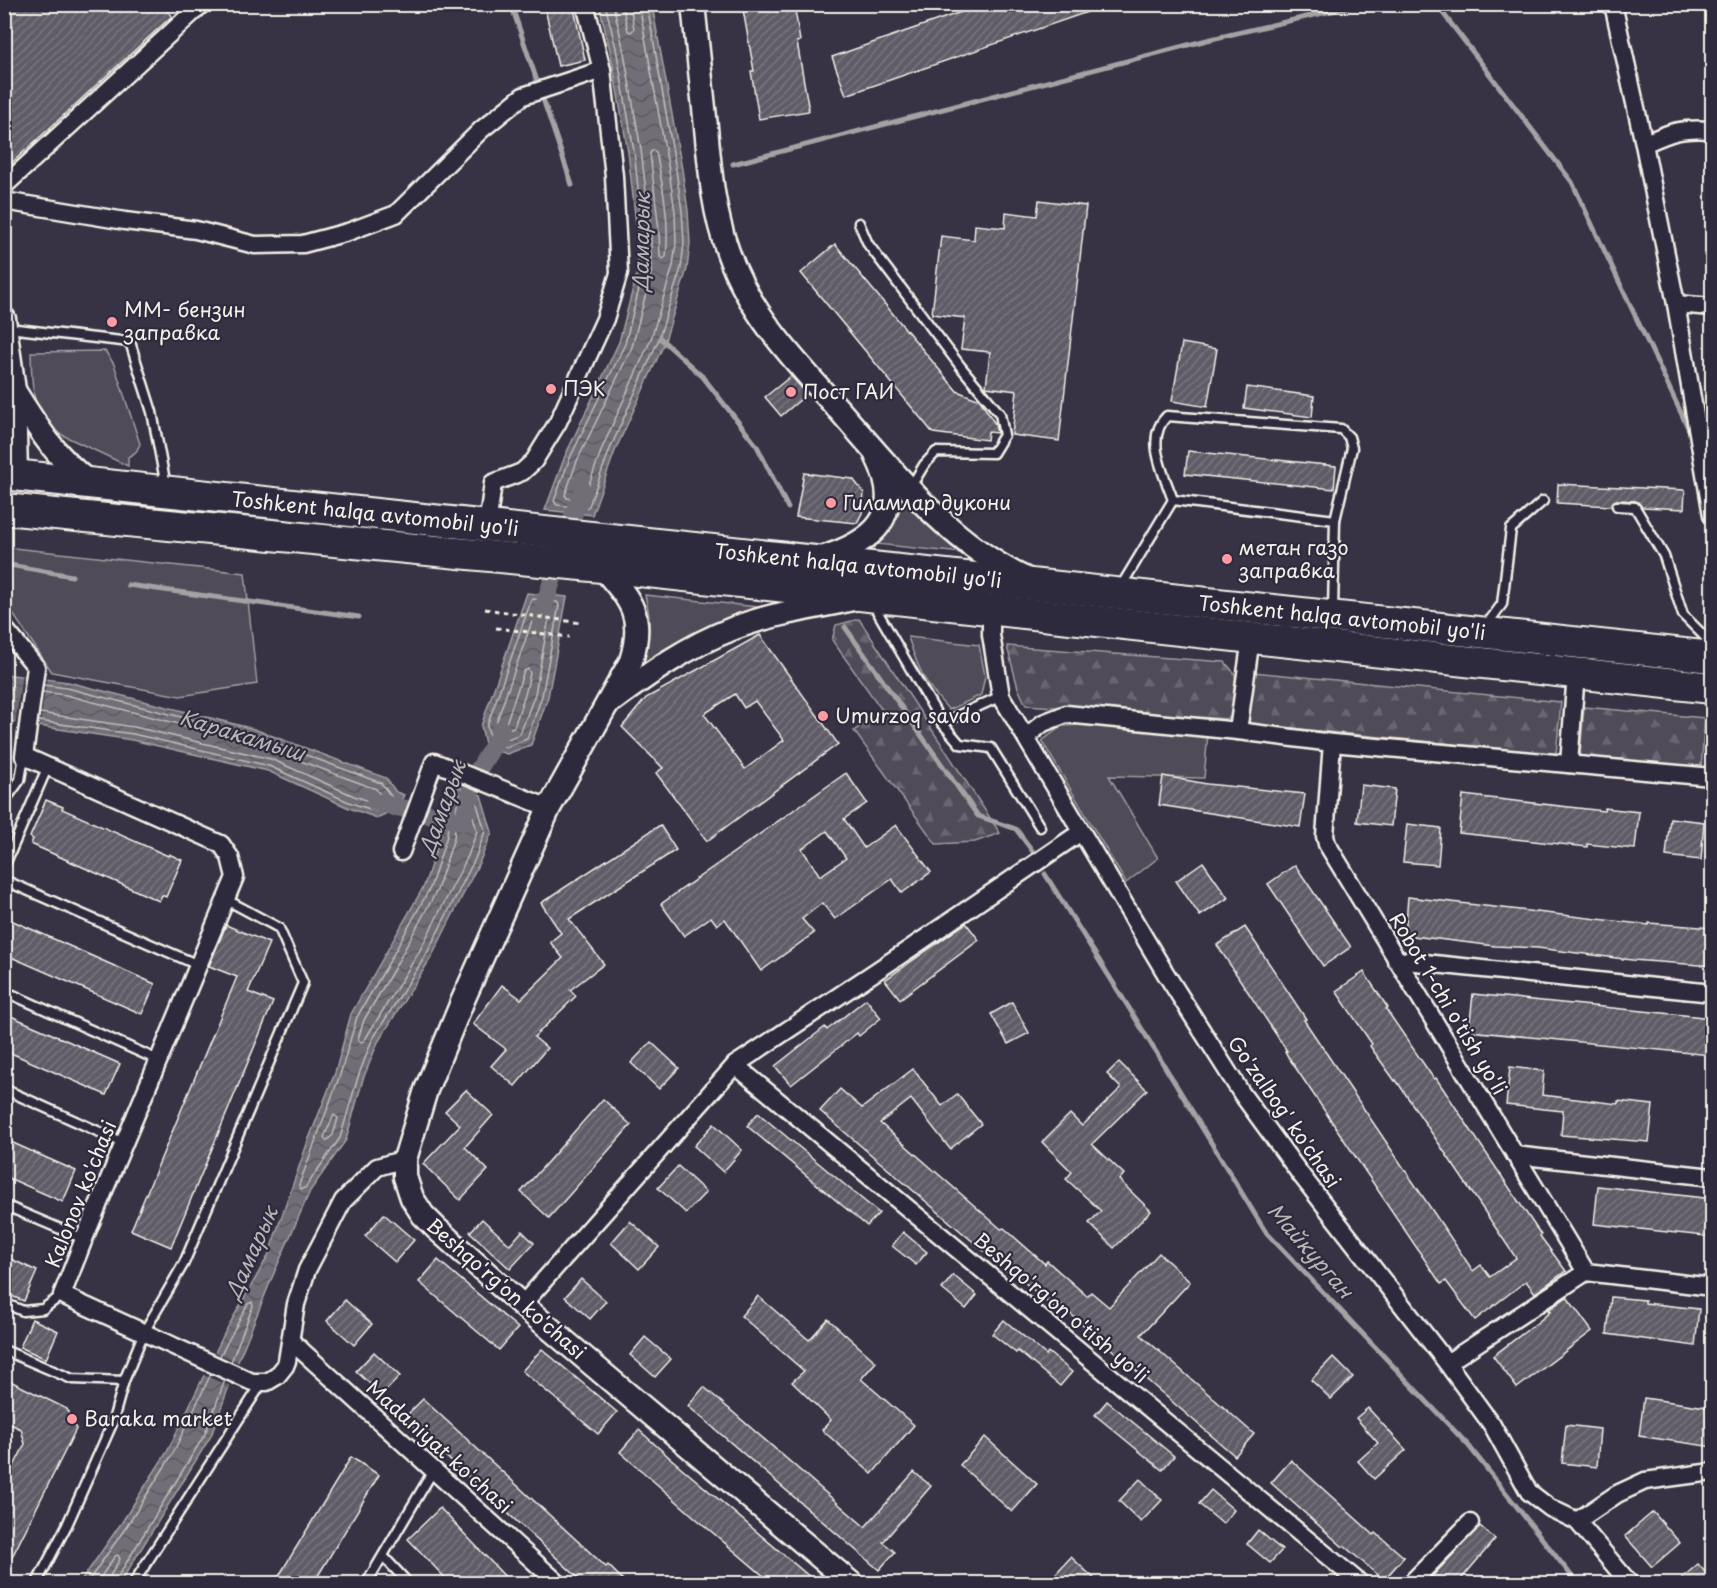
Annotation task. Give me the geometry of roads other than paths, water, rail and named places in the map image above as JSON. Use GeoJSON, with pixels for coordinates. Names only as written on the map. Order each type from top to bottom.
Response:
{"type":"FeatureCollection","features":[{"type":"Feature","properties":{"kind":"highway","name":"Toshkent halqa avtomobil yo'li"},"geometry":{"type":"LineString","coordinates":[[10,474],[498,527],[605,553],[868,596],[1713,688]]}},
{"type":"Feature","properties":{"kind":"highway"},"geometry":{"type":"LineString","coordinates":[[9,509],[10,474]]}},
{"type":"Feature","properties":{"kind":"highway","name":"Toshkent halqa avtomobil yo'li"},"geometry":{"type":"LineString","coordinates":[[9,509],[507,558],[605,553],[813,561],[1713,657]]}},
{"type":"Feature","properties":{"kind":"highway"},"geometry":{"type":"LineString","coordinates":[[1191,631],[1195,602]]}},
{"type":"Feature","properties":{"kind":"main road"},"geometry":{"type":"LineString","coordinates":[[693,4],[712,193],[734,269],[749,299],[772,333],[871,446],[930,509],[987,558],[1040,586]]}},
{"type":"Feature","properties":{"kind":"main road"},"geometry":{"type":"LineString","coordinates":[[5,324],[14,390],[10,474]]}},
{"type":"Feature","properties":{"kind":"main road"},"geometry":{"type":"LineString","coordinates":[[4,411],[14,390]]}},
{"type":"Feature","properties":{"kind":"main road"},"geometry":{"type":"LineString","coordinates":[[14,390],[53,450],[90,483]]}},
{"type":"Feature","properties":{"kind":"main road"},"geometry":{"type":"LineString","coordinates":[[813,561],[846,551],[857,545],[869,536],[884,517],[888,499],[885,481],[871,446]]}},
{"type":"Feature","properties":{"kind":"main road","name":"Beshqo'rg'on ko'chasi"},"geometry":{"type":"LineString","coordinates":[[605,553],[632,606],[637,623],[637,641],[631,661],[549,808],[459,1010],[426,1090],[405,1159],[405,1177],[412,1198],[423,1215],[522,1305],[852,1584]]}},
{"type":"Feature","properties":{"kind":"main road","name":"Beshqo'rg'on ko'chasi"},"geometry":{"type":"LineString","coordinates":[[606,704],[655,669],[730,629],[763,619],[868,596]]}},
{"type":"Feature","properties":{"kind":"street"},"geometry":{"type":"LineString","coordinates":[[4,186],[202,4]]}},
{"type":"Feature","properties":{"kind":"street"},"geometry":{"type":"LineString","coordinates":[[498,527],[493,483],[522,472],[534,461],[558,422],[604,319],[620,273],[614,176],[602,70],[585,4]]}},
{"type":"Feature","properties":{"kind":"street"},"geometry":{"type":"LineString","coordinates":[[1613,4],[1676,304],[1713,515]]}},
{"type":"Feature","properties":{"kind":"street"},"geometry":{"type":"LineString","coordinates":[[4,201],[196,230],[255,245],[303,244],[348,232],[396,214],[481,130],[523,96],[602,70]]}},
{"type":"Feature","properties":{"kind":"street"},"geometry":{"type":"LineString","coordinates":[[1644,144],[1665,134],[1688,128],[1713,130]]}},
{"type":"Feature","properties":{"kind":"street"},"geometry":{"type":"LineString","coordinates":[[1676,304],[1713,307]]}},
{"type":"Feature","properties":{"kind":"street","name":"Go'zalbog' ko'chasi"},"geometry":{"type":"LineString","coordinates":[[992,609],[991,635],[1001,696],[1081,832],[1242,1094],[1492,1425],[1529,1492],[1550,1508],[1577,1521],[1630,1584]]}},
{"type":"Feature","properties":{"kind":"street"},"geometry":{"type":"LineString","coordinates":[[4,628],[36,667],[25,751]]}},
{"type":"Feature","properties":{"kind":"street"},"geometry":{"type":"LineString","coordinates":[[1238,731],[1251,638]]}},
{"type":"Feature","properties":{"kind":"street"},"geometry":{"type":"LineString","coordinates":[[1569,764],[1576,673]]}},
{"type":"Feature","properties":{"kind":"street"},"geometry":{"type":"LineString","coordinates":[[1026,737],[1043,723],[1066,714],[1238,731],[1332,744],[1712,776]]}},
{"type":"Feature","properties":{"kind":"street","name":"Robot 1-chi o'tish yo'li"},"geometry":{"type":"LineString","coordinates":[[1332,744],[1325,836],[1327,844],[1586,1272]]}},
{"type":"Feature","properties":{"kind":"street","name":"Kalonov ko'chasi"},"geometry":{"type":"LineString","coordinates":[[25,751],[48,766],[221,844],[230,857],[235,877],[62,1295],[257,1383]]}},
{"type":"Feature","properties":{"kind":"street"},"geometry":{"type":"LineString","coordinates":[[401,852],[434,762],[549,808]]}},
{"type":"Feature","properties":{"kind":"street"},"geometry":{"type":"LineString","coordinates":[[522,1305],[735,1065],[918,944],[1081,832]]}},
{"type":"Feature","properties":{"kind":"street"},"geometry":{"type":"LineString","coordinates":[[1396,960],[1713,993]]}},
{"type":"Feature","properties":{"kind":"street","name":"Beshqo'rg'on o'tish yo'li"},"geometry":{"type":"LineString","coordinates":[[735,1065],[1361,1584]]}},
{"type":"Feature","properties":{"kind":"street"},"geometry":{"type":"LineString","coordinates":[[1515,1155],[1713,1177]]}},
{"type":"Feature","properties":{"kind":"street"},"geometry":{"type":"LineString","coordinates":[[257,1383],[273,1379],[282,1371],[287,1361],[296,1304],[307,1270],[344,1201],[376,1167],[405,1159]]}},
{"type":"Feature","properties":{"kind":"street"},"geometry":{"type":"LineString","coordinates":[[1447,1363],[1586,1272],[1713,1287]]}},
{"type":"Feature","properties":{"kind":"street","name":"Madaniyat ko'chasi"},"geometry":{"type":"LineString","coordinates":[[291,1341],[559,1584]]}},
{"type":"Feature","properties":{"kind":"street"},"geometry":{"type":"LineString","coordinates":[[1577,1521],[1617,1494],[1645,1481],[1713,1472]]}},
{"type":"Feature","properties":{"kind":"street"},"geometry":{"type":"LineString","coordinates":[[1410,1584],[1470,1523]]}},
{"type":"Feature","properties":{"kind":"lane"},"geometry":{"type":"LineString","coordinates":[[859,223],[868,244],[961,367],[1000,414],[1004,435],[993,453],[936,452],[924,465],[910,488]]}},
{"type":"Feature","properties":{"kind":"lane"},"geometry":{"type":"LineString","coordinates":[[5,324],[130,342],[152,412],[168,492]]}},
{"type":"Feature","properties":{"kind":"lane"},"geometry":{"type":"LineString","coordinates":[[1117,594],[1173,500],[1157,452],[1156,435],[1160,423],[1167,416],[1341,429],[1349,438],[1352,448],[1335,520],[1332,617]]}},
{"type":"Feature","properties":{"kind":"lane"},"geometry":{"type":"LineString","coordinates":[[1173,500],[1335,520]]}},
{"type":"Feature","properties":{"kind":"lane"},"geometry":{"type":"LineString","coordinates":[[1481,632],[1502,604],[1511,529],[1543,501]]}},
{"type":"Feature","properties":{"kind":"lane"},"geometry":{"type":"LineString","coordinates":[[1617,506],[1635,507],[1664,556],[1683,615],[1713,644]]}},
{"type":"Feature","properties":{"kind":"lane"},"geometry":{"type":"LineString","coordinates":[[868,596],[942,723],[960,744],[991,748],[1040,827]]}},
{"type":"Feature","properties":{"kind":"lane"},"geometry":{"type":"LineString","coordinates":[[942,723],[1001,696]]}},
{"type":"Feature","properties":{"kind":"lane"},"geometry":{"type":"LineString","coordinates":[[4,802],[20,780],[25,751]]}},
{"type":"Feature","properties":{"kind":"lane"},"geometry":{"type":"LineString","coordinates":[[4,867],[48,766]]}},
{"type":"Feature","properties":{"kind":"lane"},"geometry":{"type":"LineString","coordinates":[[4,880],[198,965]]}},
{"type":"Feature","properties":{"kind":"lane"},"geometry":{"type":"LineString","coordinates":[[36,1584],[67,1525],[112,1424],[124,1380],[144,1332],[184,1263],[303,983],[279,928],[225,899]]}},
{"type":"Feature","properties":{"kind":"lane"},"geometry":{"type":"LineString","coordinates":[[4,991],[159,1060]]}},
{"type":"Feature","properties":{"kind":"lane"},"geometry":{"type":"LineString","coordinates":[[4,1089],[124,1143]]}},
{"type":"Feature","properties":{"kind":"lane"},"geometry":{"type":"LineString","coordinates":[[4,1204],[84,1239]]}},
{"type":"Feature","properties":{"kind":"lane"},"geometry":{"type":"LineString","coordinates":[[4,1303],[23,1311],[44,1310],[62,1295]]}},
{"type":"Feature","properties":{"kind":"lane"},"geometry":{"type":"LineString","coordinates":[[4,1350],[72,1378],[124,1380]]}},
{"type":"Feature","properties":{"kind":"lane"},"geometry":{"type":"LineString","coordinates":[[133,1584],[257,1383]]}},
{"type":"Feature","properties":{"kind":"lane"},"geometry":{"type":"LineString","coordinates":[[366,1584],[433,1471]]}},
{"type":"Feature","properties":{"kind":"lane"},"geometry":{"type":"LineString","coordinates":[[383,1556],[410,1584]]}},
{"type":"Feature","properties":{"kind":"water"},"geometry":{"type":"Polygon","coordinates":[[[599,5],[652,5],[682,169],[690,243],[687,269],[664,344],[615,451],[592,515],[545,510],[565,456],[619,342],[637,273],[637,233],[628,152],[610,50],[599,5]]]}},
{"type":"Feature","properties":{"kind":"water"},"geometry":{"type":"Polygon","coordinates":[[[527,593],[567,597],[548,697],[531,745],[507,754],[486,748],[481,726],[527,593]]]}},
{"type":"Feature","properties":{"kind":"water"},"geometry":{"type":"Polygon","coordinates":[[[4,674],[68,682],[254,729],[386,778],[396,792],[404,795],[394,815],[387,813],[377,818],[349,808],[268,771],[132,740],[5,721],[4,674]]]}},
{"type":"Feature","properties":{"kind":"water"},"geometry":{"type":"Polygon","coordinates":[[[459,787],[481,795],[492,832],[480,861],[431,958],[378,1042],[363,1079],[346,1140],[310,1191],[237,1364],[211,1436],[120,1583],[79,1584],[167,1452],[225,1332],[268,1256],[308,1141],[335,1073],[351,1014],[424,886],[441,834],[444,795],[459,787]]]}},
{"type":"Feature","properties":{"kind":"waterway"},"geometry":{"type":"LineString","coordinates":[[511,4],[572,185]]}},
{"type":"Feature","properties":{"kind":"waterway"},"geometry":{"type":"LineString","coordinates":[[733,164],[1207,40],[1362,4]]}},
{"type":"Feature","properties":{"kind":"waterway"},"geometry":{"type":"LineString","coordinates":[[1436,4],[1572,182],[1691,434]]}},
{"type":"Feature","properties":{"kind":"waterway","name":"Майкурган"},"geometry":{"type":"LineString","coordinates":[[660,338],[703,377],[757,446],[788,508]]}},
{"type":"Feature","properties":{"kind":"waterway","name":"Дамарык"},"geometry":{"type":"LineString","coordinates":[[540,618],[583,491]]}},
{"type":"Feature","properties":{"kind":"waterway"},"geometry":{"type":"LineString","coordinates":[[4,564],[72,576]]}},
{"type":"Feature","properties":{"kind":"waterway"},"geometry":{"type":"LineString","coordinates":[[128,585],[359,617]]}},
{"type":"Feature","properties":{"kind":"waterway","name":"Майкурган"},"geometry":{"type":"LineString","coordinates":[[845,627],[978,816],[1016,829],[1034,853]]}},
{"type":"Feature","properties":{"kind":"waterway","name":"Дамарык"},"geometry":{"type":"LineString","coordinates":[[465,813],[474,777],[501,729]]}},
{"type":"Feature","properties":{"kind":"waterway","name":"Каракамыш"},"geometry":{"type":"LineString","coordinates":[[375,802],[463,822]]}},
{"type":"Feature","properties":{"kind":"waterway","name":"Майкурган"},"geometry":{"type":"LineString","coordinates":[[1045,874],[1265,1231],[1468,1445],[1578,1584]]}},
{"type":"Feature","properties":{"kind":"place","name":"ММ- бензин заправка"},"geometry":{"type":"Point","coordinates":[112,322]}},
{"type":"Feature","properties":{"kind":"place","name":"ПЭК"},"geometry":{"type":"Point","coordinates":[551,389]}},
{"type":"Feature","properties":{"kind":"place","name":"Пост ГАИ"},"geometry":{"type":"Point","coordinates":[791,392]}},
{"type":"Feature","properties":{"kind":"place","name":"Гиламлар дукони"},"geometry":{"type":"Point","coordinates":[831,503]}},
{"type":"Feature","properties":{"kind":"place","name":"метан газо заправка"},"geometry":{"type":"Point","coordinates":[1227,559]}},
{"type":"Feature","properties":{"kind":"place","name":"Umurzoq savdo"},"geometry":{"type":"Point","coordinates":[823,716]}},
{"type":"Feature","properties":{"kind":"place","name":"Baraka market"},"geometry":{"type":"Point","coordinates":[72,1419]}}]}
